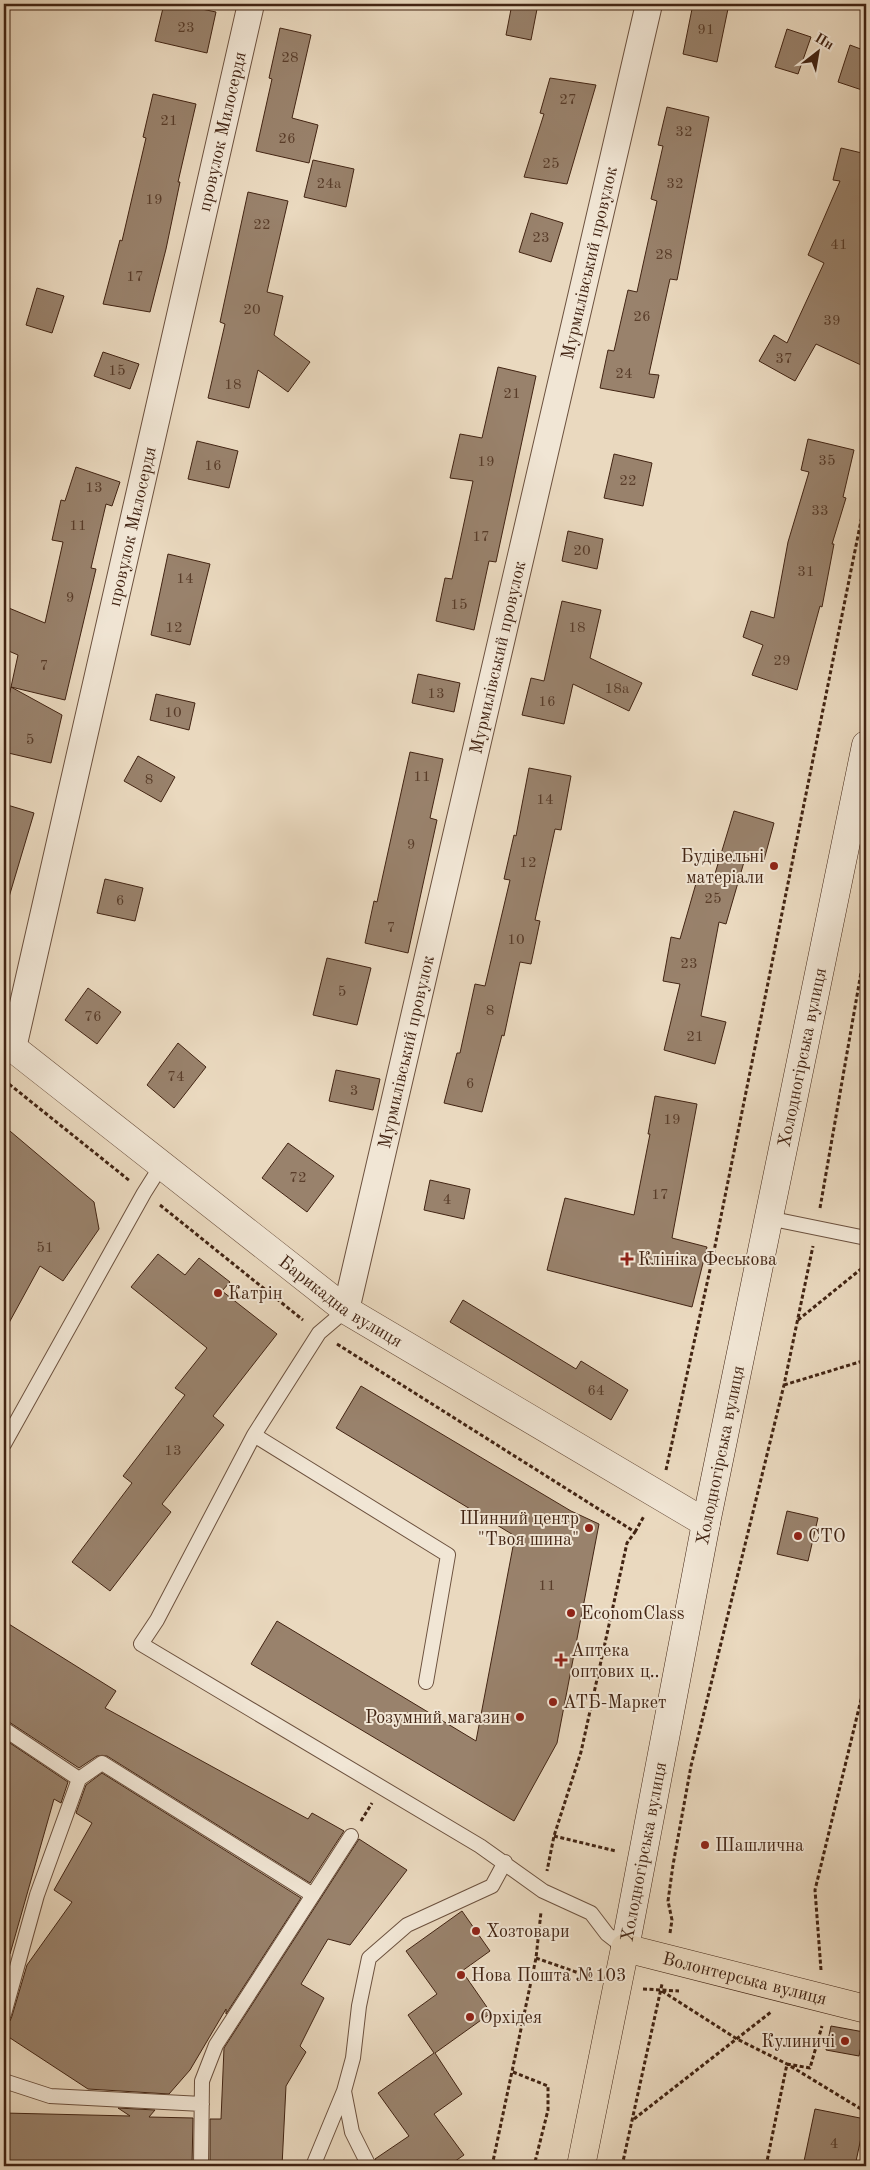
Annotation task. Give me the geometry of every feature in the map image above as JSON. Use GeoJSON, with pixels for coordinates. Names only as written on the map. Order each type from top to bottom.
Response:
{"type":"FeatureCollection","features":[{"type":"Feature","properties":{"kind":"main road","name":"Холодногірська вулиця"},"geometry":{"type":"LineString","coordinates":[[581,2166],[625,1948],[706,1523],[866,744]]}},
{"type":"Feature","properties":{"kind":"main road","name":"Барикадна вулиця"},"geometry":{"type":"LineString","coordinates":[[8,1045],[346,1310],[706,1523]]}},
{"type":"Feature","properties":{"kind":"main road","name":"Волонтерська вулиця"},"geometry":{"type":"LineString","coordinates":[[625,1948],[866,2009]]}},
{"type":"Feature","properties":{"kind":"street","name":"провулок Милосердя"},"geometry":{"type":"LineString","coordinates":[[8,1045],[251,4]]}},
{"type":"Feature","properties":{"kind":"street","name":"Мурмилівський провулок"},"geometry":{"type":"LineString","coordinates":[[346,1310],[649,4]]}},
{"type":"Feature","properties":{"kind":"lane"},"geometry":{"type":"LineString","coordinates":[[4,1444],[144,1193],[161,1166]]}},
{"type":"Feature","properties":{"kind":"lane"},"geometry":{"type":"LineString","coordinates":[[768,1218],[866,1238]]}},
{"type":"Feature","properties":{"kind":"lane"},"geometry":{"type":"LineString","coordinates":[[346,1310],[320,1333],[254,1435],[157,1620],[141,1644],[505,1862],[543,1891],[591,1913],[606,1934],[625,1948]]}},
{"type":"Feature","properties":{"kind":"lane"},"geometry":{"type":"LineString","coordinates":[[254,1435],[448,1555],[426,1682]]}},
{"type":"Feature","properties":{"kind":"lane"},"geometry":{"type":"LineString","coordinates":[[4,1730],[79,1779]]}},
{"type":"Feature","properties":{"kind":"lane"},"geometry":{"type":"LineString","coordinates":[[4,2014],[38,1895],[79,1779],[102,1763],[313,1895]]}},
{"type":"Feature","properties":{"kind":"lane"},"geometry":{"type":"LineString","coordinates":[[201,2166],[202,2081],[216,2045],[351,1836]]}},
{"type":"Feature","properties":{"kind":"lane"},"geometry":{"type":"LineString","coordinates":[[312,2166],[344,2091],[353,2058],[359,2006],[370,1958],[407,1925],[492,1886],[505,1862]]}},
{"type":"Feature","properties":{"kind":"lane"},"geometry":{"type":"LineString","coordinates":[[4,2081],[50,2096],[202,2104]]}},
{"type":"Feature","properties":{"kind":"lane"},"geometry":{"type":"LineString","coordinates":[[344,2091],[352,2132],[369,2166]]}},
{"type":"Feature","properties":{"kind":"path"},"geometry":{"type":"LineString","coordinates":[[548,1866],[554,1836],[582,1752],[628,1543],[656,1494],[666,1472],[711,1265],[799,837],[866,496]]}},
{"type":"Feature","properties":{"kind":"path"},"geometry":{"type":"LineString","coordinates":[[622,2166],[661,1990],[664,1957],[672,1920],[668,1901],[691,1766],[784,1385],[817,1228],[866,944]]}},
{"type":"Feature","properties":{"kind":"path"},"geometry":{"type":"LineString","coordinates":[[861,975],[866,971]]}},
{"type":"Feature","properties":{"kind":"path"},"geometry":{"type":"LineString","coordinates":[[4,1080],[320,1333],[635,1532]]}},
{"type":"Feature","properties":{"kind":"path"},"geometry":{"type":"LineString","coordinates":[[797,1321],[866,1265]]}},
{"type":"Feature","properties":{"kind":"path"},"geometry":{"type":"LineString","coordinates":[[784,1385],[866,1360]]}},
{"type":"Feature","properties":{"kind":"path"},"geometry":{"type":"LineString","coordinates":[[787,2064],[810,2068],[825,2017],[815,1890],[866,1679]]}},
{"type":"Feature","properties":{"kind":"path"},"geometry":{"type":"LineString","coordinates":[[351,1836],[382,1788]]}},
{"type":"Feature","properties":{"kind":"path"},"geometry":{"type":"LineString","coordinates":[[554,1836],[673,1865]]}},
{"type":"Feature","properties":{"kind":"path"},"geometry":{"type":"LineString","coordinates":[[492,2166],[536,1958],[543,1891]]}},
{"type":"Feature","properties":{"kind":"path"},"geometry":{"type":"LineString","coordinates":[[661,1990],[737,2038],[787,2064],[866,2112]]}},
{"type":"Feature","properties":{"kind":"path"},"geometry":{"type":"LineString","coordinates":[[632,2120],[777,2007]]}},
{"type":"Feature","properties":{"kind":"path"},"geometry":{"type":"LineString","coordinates":[[766,2166],[787,2064]]}},
{"type":"Feature","properties":{"kind":"path"},"geometry":{"type":"LineString","coordinates":[[513,2072],[548,2086],[548,2110],[534,2166]]}},
{"type":"Feature","properties":{"kind":"building"},"geometry":{"type":"Polygon","coordinates":[[[164,4],[178,4],[216,12],[207,53],[155,41],[164,4]]]}},
{"type":"Feature","properties":{"kind":"building"},"geometry":{"type":"Polygon","coordinates":[[[512,4],[538,4],[531,40],[506,35],[512,4]]]}},
{"type":"Feature","properties":{"kind":"building"},"geometry":{"type":"Polygon","coordinates":[[[693,4],[729,4],[717,62],[683,54],[693,4]]]}},
{"type":"Feature","properties":{"kind":"building"},"geometry":{"type":"Polygon","coordinates":[[[280,28],[311,35],[292,118],[318,125],[309,163],[256,151],[272,79],[269,78],[280,28]]]}},
{"type":"Feature","properties":{"kind":"building"},"geometry":{"type":"Polygon","coordinates":[[[787,29],[811,37],[798,74],[775,67],[787,29]]]}},
{"type":"Feature","properties":{"kind":"building"},"geometry":{"type":"Polygon","coordinates":[[[850,45],[866,51],[866,77],[862,90],[838,82],[850,45]]]}},
{"type":"Feature","properties":{"kind":"building"},"geometry":{"type":"Polygon","coordinates":[[[550,78],[596,85],[567,184],[524,177],[544,114],[540,113],[550,78]]]}},
{"type":"Feature","properties":{"kind":"building"},"geometry":{"type":"Polygon","coordinates":[[[153,94],[196,104],[178,182],[180,182],[166,249],[150,312],[103,304],[120,240],[122,241],[146,138],[143,137],[153,94]]]}},
{"type":"Feature","properties":{"kind":"building"},"geometry":{"type":"Polygon","coordinates":[[[667,107],[709,117],[677,280],[670,279],[649,374],[659,375],[654,398],[600,388],[608,350],[614,351],[628,290],[637,292],[657,201],[651,199],[663,146],[658,145],[667,107]]]}},
{"type":"Feature","properties":{"kind":"building"},"geometry":{"type":"Polygon","coordinates":[[[841,148],[866,154],[866,353],[861,365],[816,344],[795,381],[759,361],[774,335],[787,343],[824,263],[808,255],[840,181],[833,180],[841,148]]]}},
{"type":"Feature","properties":{"kind":"building"},"geometry":{"type":"Polygon","coordinates":[[[313,160],[354,169],[346,207],[304,197],[313,160]]]}},
{"type":"Feature","properties":{"kind":"building"},"geometry":{"type":"Polygon","coordinates":[[[248,192],[288,201],[267,292],[283,296],[274,335],[310,362],[288,392],[258,370],[249,408],[208,398],[225,324],[220,322],[248,192]]]}},
{"type":"Feature","properties":{"kind":"building"},"geometry":{"type":"Polygon","coordinates":[[[531,213],[563,223],[551,262],[519,252],[531,213]]]}},
{"type":"Feature","properties":{"kind":"building"},"geometry":{"type":"Polygon","coordinates":[[[37,288],[64,296],[52,333],[26,325],[37,288]]]}},
{"type":"Feature","properties":{"kind":"building"},"geometry":{"type":"Polygon","coordinates":[[[103,352],[139,364],[130,389],[94,376],[103,352]]]}},
{"type":"Feature","properties":{"kind":"building"},"geometry":{"type":"Polygon","coordinates":[[[498,367],[536,376],[496,562],[489,561],[474,630],[436,621],[445,578],[452,579],[473,481],[450,478],[460,434],[482,438],[498,367]]]}},
{"type":"Feature","properties":{"kind":"building"},"geometry":{"type":"Polygon","coordinates":[[[808,439],[854,450],[843,497],[846,498],[832,544],[834,544],[822,607],[820,606],[797,690],[752,675],[763,645],[743,637],[751,611],[774,618],[788,542],[809,472],[801,470],[808,439]]]}},
{"type":"Feature","properties":{"kind":"building"},"geometry":{"type":"Polygon","coordinates":[[[197,441],[238,451],[229,488],[188,479],[197,441]]]}},
{"type":"Feature","properties":{"kind":"building"},"geometry":{"type":"Polygon","coordinates":[[[614,454],[652,463],[643,506],[604,498],[614,454]]]}},
{"type":"Feature","properties":{"kind":"building"},"geometry":{"type":"Polygon","coordinates":[[[76,467],[120,482],[112,506],[106,504],[91,568],[96,569],[65,700],[11,687],[18,655],[4,649],[4,606],[45,623],[63,542],[52,540],[61,500],[65,501],[76,467]]]}},
{"type":"Feature","properties":{"kind":"building"},"geometry":{"type":"Polygon","coordinates":[[[568,531],[603,539],[597,569],[562,561],[568,531]]]}},
{"type":"Feature","properties":{"kind":"building"},"geometry":{"type":"Polygon","coordinates":[[[168,554],[210,564],[190,645],[151,635],[168,554]]]}},
{"type":"Feature","properties":{"kind":"building"},"geometry":{"type":"Polygon","coordinates":[[[562,601],[601,610],[590,658],[642,683],[629,711],[573,684],[564,724],[522,715],[531,678],[544,681],[562,601]]]}},
{"type":"Feature","properties":{"kind":"building"},"geometry":{"type":"Polygon","coordinates":[[[418,674],[460,683],[454,712],[412,703],[418,674]]]}},
{"type":"Feature","properties":{"kind":"building"},"geometry":{"type":"Polygon","coordinates":[[[11,687],[62,715],[51,763],[4,752],[4,719],[11,687]]]}},
{"type":"Feature","properties":{"kind":"building"},"geometry":{"type":"Polygon","coordinates":[[[156,694],[195,703],[189,730],[150,720],[156,694]]]}},
{"type":"Feature","properties":{"kind":"building"},"geometry":{"type":"Polygon","coordinates":[[[410,752],[443,759],[430,818],[437,820],[408,953],[365,943],[374,901],[377,902],[410,752]]]}},
{"type":"Feature","properties":{"kind":"building"},"geometry":{"type":"Polygon","coordinates":[[[138,756],[175,777],[161,802],[124,781],[138,756]]]}},
{"type":"Feature","properties":{"kind":"building"},"geometry":{"type":"Polygon","coordinates":[[[529,768],[571,776],[561,830],[555,829],[535,920],[540,921],[531,964],[520,962],[504,1036],[502,1035],[482,1112],[444,1103],[457,1053],[460,1053],[475,984],[485,986],[510,880],[504,879],[514,835],[516,836],[529,768]]]}},
{"type":"Feature","properties":{"kind":"building"},"geometry":{"type":"Polygon","coordinates":[[[4,804],[34,813],[9,897],[4,896],[4,804]]]}},
{"type":"Feature","properties":{"kind":"building"},"geometry":{"type":"Polygon","coordinates":[[[734,811],[774,823],[764,860],[746,855],[726,924],[719,922],[701,1016],[726,1022],[715,1064],[664,1050],[680,984],[663,981],[671,937],[680,939],[699,873],[714,877],[734,811]]]}},
{"type":"Feature","properties":{"kind":"building"},"geometry":{"type":"Polygon","coordinates":[[[105,879],[143,888],[135,921],[97,913],[105,879]]]}},
{"type":"Feature","properties":{"kind":"building"},"geometry":{"type":"Polygon","coordinates":[[[327,958],[371,968],[357,1025],[313,1015],[327,958]]]}},
{"type":"Feature","properties":{"kind":"building"},"geometry":{"type":"Polygon","coordinates":[[[88,988],[121,1012],[97,1044],[65,1020],[88,988]]]}},
{"type":"Feature","properties":{"kind":"building"},"geometry":{"type":"Polygon","coordinates":[[[178,1043],[206,1067],[174,1108],[147,1085],[178,1043]]]}},
{"type":"Feature","properties":{"kind":"building"},"geometry":{"type":"Polygon","coordinates":[[[336,1070],[380,1079],[373,1110],[329,1101],[336,1070]]]}},
{"type":"Feature","properties":{"kind":"building","name":"Клініка Феськова"},"geometry":{"type":"Polygon","coordinates":[[[655,1096],[697,1104],[672,1238],[707,1247],[692,1307],[547,1270],[565,1198],[634,1215],[650,1134],[648,1134],[655,1096]]]}},
{"type":"Feature","properties":{"kind":"building"},"geometry":{"type":"Polygon","coordinates":[[[4,1126],[94,1202],[99,1229],[63,1281],[40,1266],[4,1332],[4,1126]]]}},
{"type":"Feature","properties":{"kind":"building"},"geometry":{"type":"Polygon","coordinates":[[[288,1143],[334,1176],[307,1212],[262,1178],[288,1143]]]}},
{"type":"Feature","properties":{"kind":"building"},"geometry":{"type":"Polygon","coordinates":[[[430,1180],[470,1189],[464,1219],[424,1210],[430,1180]]]}},
{"type":"Feature","properties":{"kind":"building"},"geometry":{"type":"Polygon","coordinates":[[[158,1254],[185,1275],[199,1258],[230,1282],[222,1291],[277,1334],[213,1416],[224,1425],[162,1504],[171,1512],[110,1591],[72,1562],[132,1483],[123,1476],[185,1395],[175,1388],[207,1348],[131,1287],[158,1254]]]}},
{"type":"Feature","properties":{"kind":"building"},"geometry":{"type":"Polygon","coordinates":[[[463,1300],[576,1369],[581,1361],[628,1390],[611,1420],[450,1322],[463,1300]]]}},
{"type":"Feature","properties":{"kind":"building"},"geometry":{"type":"Polygon","coordinates":[[[361,1386],[571,1511],[599,1524],[557,1743],[514,1821],[251,1664],[277,1621],[476,1741],[515,1536],[336,1428],[361,1386]]]}},
{"type":"Feature","properties":{"kind":"building","name":"СТО"},"geometry":{"type":"Polygon","coordinates":[[[787,1511],[818,1518],[808,1561],[777,1554],[787,1511]]]}},
{"type":"Feature","properties":{"kind":"building"},"geometry":{"type":"Polygon","coordinates":[[[4,1621],[116,1691],[105,1708],[308,1819],[312,1813],[344,1831],[310,1883],[107,1756],[97,1756],[79,1768],[4,1720],[4,1621]]]}},
{"type":"Feature","properties":{"kind":"building"},"geometry":{"type":"Polygon","coordinates":[[[4,1739],[68,1782],[61,1803],[54,1799],[10,1954],[4,1953],[4,1739]]]}},
{"type":"Feature","properties":{"kind":"building"},"geometry":{"type":"Polygon","coordinates":[[[102,1773],[301,1898],[226,2014],[226,2009],[190,2070],[169,2094],[88,2089],[4,2034],[4,2023],[10,2021],[12,2016],[27,1965],[72,1902],[54,1890],[92,1823],[76,1813],[86,1785],[102,1773]]]}},
{"type":"Feature","properties":{"kind":"building"},"geometry":{"type":"Polygon","coordinates":[[[359,1839],[407,1870],[350,1945],[328,1939],[301,1984],[324,1998],[300,2046],[306,2052],[286,2086],[282,2166],[210,2166],[210,2119],[221,2119],[224,2048],[359,1839]]]}},
{"type":"Feature","properties":{"kind":"building"},"geometry":{"type":"Polygon","coordinates":[[[462,1911],[490,1951],[462,1971],[491,2013],[435,2053],[462,2094],[434,2114],[464,2155],[448,2166],[378,2166],[375,2159],[409,2136],[378,2093],[434,2053],[408,2015],[437,1994],[406,1951],[462,1911]]]}},
{"type":"Feature","properties":{"kind":"building"},"geometry":{"type":"Polygon","coordinates":[[[831,2026],[864,2032],[859,2056],[826,2050],[831,2026]]]}},
{"type":"Feature","properties":{"kind":"building"},"geometry":{"type":"Polygon","coordinates":[[[118,2108],[155,2110],[149,2117],[193,2118],[192,2166],[4,2166],[4,2113],[130,2116],[118,2108]]]}},
{"type":"Feature","properties":{"kind":"building"},"geometry":{"type":"Polygon","coordinates":[[[815,2109],[865,2119],[855,2166],[803,2166],[815,2109]]]}},
{"type":"Feature","properties":{"kind":"place","name":"Будівельні матеріали"},"geometry":{"type":"Point","coordinates":[774,866]}},
{"type":"Feature","properties":{"kind":"place","name":"Клініка Феськова"},"geometry":{"type":"Point","coordinates":[627,1259]}},
{"type":"Feature","properties":{"kind":"place","name":"Катрін"},"geometry":{"type":"Point","coordinates":[218,1293]}},
{"type":"Feature","properties":{"kind":"place","name":"Шинний центр \"Твоя шина\""},"geometry":{"type":"Point","coordinates":[589,1528]}},
{"type":"Feature","properties":{"kind":"place","name":"СТО"},"geometry":{"type":"Point","coordinates":[798,1536]}},
{"type":"Feature","properties":{"kind":"place","name":"EconomClass"},"geometry":{"type":"Point","coordinates":[571,1613]}},
{"type":"Feature","properties":{"kind":"place","name":"Аптека оптових ц‥"},"geometry":{"type":"Point","coordinates":[561,1660]}},
{"type":"Feature","properties":{"kind":"place","name":"АТБ-Маркет"},"geometry":{"type":"Point","coordinates":[553,1702]}},
{"type":"Feature","properties":{"kind":"place","name":"Розумний магазин"},"geometry":{"type":"Point","coordinates":[520,1717]}},
{"type":"Feature","properties":{"kind":"place","name":"Шашлична"},"geometry":{"type":"Point","coordinates":[705,1845]}},
{"type":"Feature","properties":{"kind":"place","name":"Хозтовари"},"geometry":{"type":"Point","coordinates":[476,1931]}},
{"type":"Feature","properties":{"kind":"place","name":"Нова Пошта №103"},"geometry":{"type":"Point","coordinates":[461,1975]}},
{"type":"Feature","properties":{"kind":"place","name":"Орхідея"},"geometry":{"type":"Point","coordinates":[470,2017]}},
{"type":"Feature","properties":{"kind":"place","name":"Кулиничі"},"geometry":{"type":"Point","coordinates":[845,2041]}}]}
